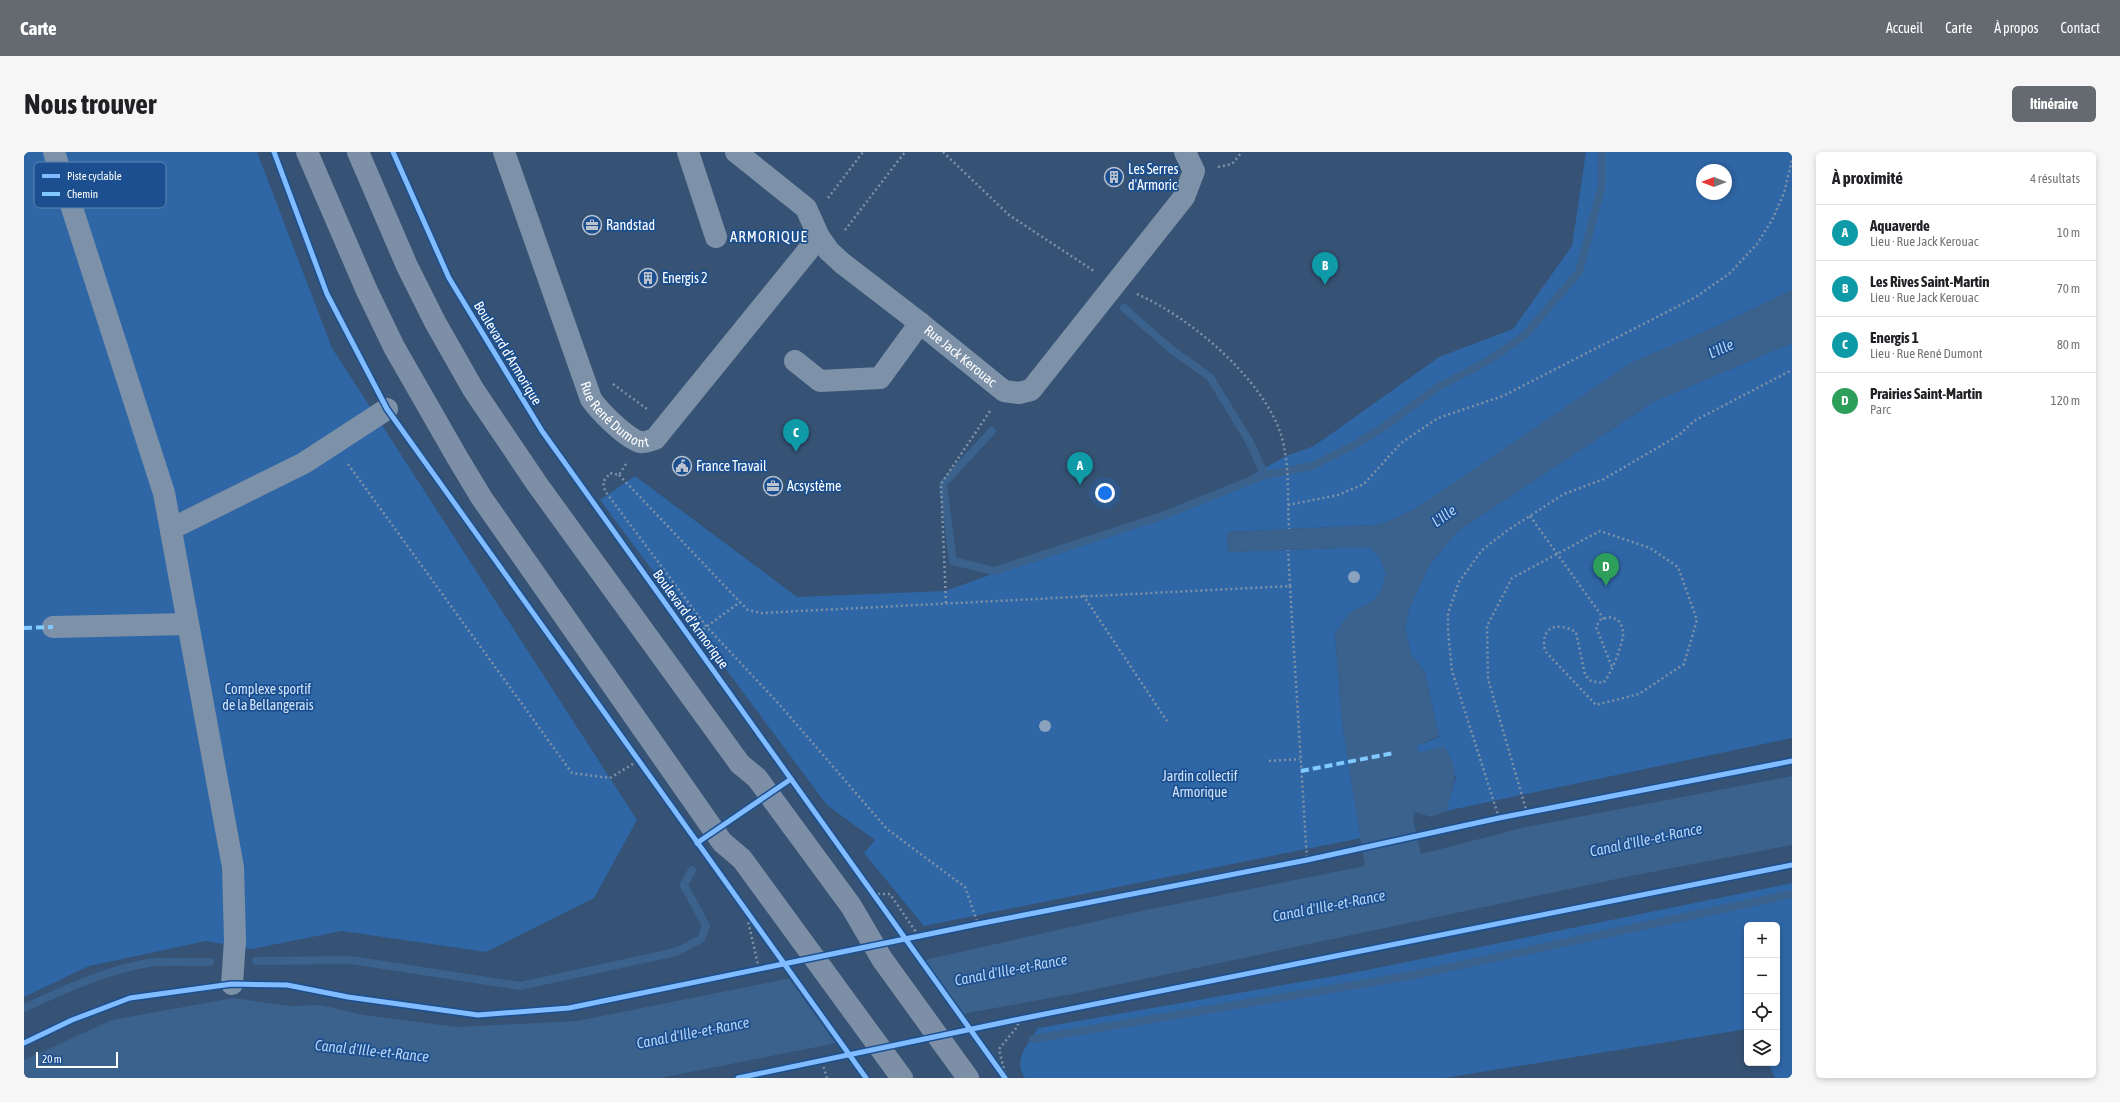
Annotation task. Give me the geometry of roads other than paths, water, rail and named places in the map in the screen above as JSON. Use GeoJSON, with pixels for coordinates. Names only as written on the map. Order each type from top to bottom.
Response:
{"type":"FeatureCollection","features":[{"type":"Feature","properties":{"kind":"main road"},"geometry":{"type":"LineString","coordinates":[[307,152],[364,284],[394,348],[430,413],[481,497],[722,842],[742,859],[902,1078]]}},
{"type":"Feature","properties":{"kind":"main road"},"geometry":{"type":"LineString","coordinates":[[358,152],[407,266],[435,322],[503,436],[740,764],[757,778],[854,911],[882,959],[965,1073]]}},
{"type":"Feature","properties":{"kind":"street"},"geometry":{"type":"LineString","coordinates":[[54,152],[57,162]]}},
{"type":"Feature","properties":{"kind":"street","name":"Rue René Dumont"},"geometry":{"type":"LineString","coordinates":[[504,152],[591,399],[603,415],[640,442],[648,442],[655,439],[820,235]]}},
{"type":"Feature","properties":{"kind":"street"},"geometry":{"type":"LineString","coordinates":[[688,152],[716,237]]}},
{"type":"Feature","properties":{"kind":"street","name":"Rue Jack Kerouac"},"geometry":{"type":"LineString","coordinates":[[736,152],[806,208],[820,235],[842,263],[920,323],[1004,391],[1019,393],[1031,390],[1184,197],[1194,171],[1185,152]]}},
{"type":"Feature","properties":{"kind":"street"},"geometry":{"type":"LineString","coordinates":[[72,208],[164,493],[233,867],[235,940],[232,984]]}},
{"type":"Feature","properties":{"kind":"street"},"geometry":{"type":"LineString","coordinates":[[795,361],[820,381],[880,378],[920,323]]}},
{"type":"Feature","properties":{"kind":"street"},"geometry":{"type":"LineString","coordinates":[[171,529],[304,463],[387,409]]}},
{"type":"Feature","properties":{"kind":"street"},"geometry":{"type":"LineString","coordinates":[[53,627],[188,624]]}},
{"type":"Feature","properties":{"kind":"water"},"geometry":{"type":"Polygon","coordinates":[[[1792,290],[1792,343],[1653,402],[1458,531],[1430,564],[1409,609],[1405,627],[1411,654],[1425,673],[1439,736],[1416,746],[1419,753],[1444,746],[1453,763],[1454,771],[1453,785],[1446,811],[1431,817],[1415,812],[1413,818],[1421,854],[1526,827],[1792,776],[1792,845],[1626,877],[1073,994],[973,1012],[827,1045],[660,1078],[24,1078],[24,1060],[112,1020],[233,998],[289,1006],[321,1005],[363,1015],[457,1027],[577,1021],[781,980],[920,961],[1146,910],[1365,866],[1342,722],[1335,634],[1349,613],[1374,600],[1381,591],[1386,574],[1380,558],[1370,547],[1228,552],[1227,532],[1376,525],[1389,521],[1413,510],[1632,362],[1724,323],[1792,290]]]}},
{"type":"Feature","properties":{"kind":"waterway"},"geometry":{"type":"LineString","coordinates":[[1265,475],[1312,466],[1358,443],[1385,426],[1438,387],[1486,362],[1525,335],[1579,272],[1602,185],[1602,152]]}},
{"type":"Feature","properties":{"kind":"waterway"},"geometry":{"type":"LineString","coordinates":[[992,431],[943,484],[953,561],[994,571],[1162,516],[1265,475],[1249,441],[1210,377],[1172,350],[1124,308]]}},
{"type":"Feature","properties":{"kind":"waterway"},"geometry":{"type":"LineString","coordinates":[[256,961],[351,960],[520,986],[676,952],[701,939],[706,926],[684,885],[692,870]]}},
{"type":"Feature","properties":{"kind":"waterway"},"geometry":{"type":"LineString","coordinates":[[1033,1039],[1414,975],[1792,894]]}},
{"type":"Feature","properties":{"kind":"waterway"},"geometry":{"type":"LineString","coordinates":[[24,1008],[85,981],[133,966],[164,962],[210,962]]}},
{"type":"Feature","properties":{"kind":"place","name":"Les Serres d'Armoric"},"geometry":{"type":"Point","coordinates":[1114,177]}},
{"type":"Feature","properties":{"kind":"place","name":"Randstad"},"geometry":{"type":"Point","coordinates":[592,225]}},
{"type":"Feature","properties":{"kind":"place","name":"Energis 2"},"geometry":{"type":"Point","coordinates":[648,278]}},
{"type":"Feature","properties":{"kind":"place","name":"Les Rives Saint-Martin"},"geometry":{"type":"Point","coordinates":[1325,285]}},
{"type":"Feature","properties":{"kind":"place","name":"Energis 1"},"geometry":{"type":"Point","coordinates":[796,452]}},
{"type":"Feature","properties":{"kind":"place","name":"France Travail"},"geometry":{"type":"Point","coordinates":[682,466]}},
{"type":"Feature","properties":{"kind":"place","name":"Aquaverde"},"geometry":{"type":"Point","coordinates":[1080,485]}},
{"type":"Feature","properties":{"kind":"place","name":"Acsystème"},"geometry":{"type":"Point","coordinates":[773,486]}},
{"type":"Feature","properties":{"kind":"place","name":"Prairies Saint-Martin"},"geometry":{"type":"Point","coordinates":[1606,586]}},
{"type":"Feature","properties":{"kind":"district","name":"ARMORIQUE"},"geometry":{"type":"Point","coordinates":[769,237]}},
{"type":"Feature","properties":{"kind":"water label","name":"L'Ille"},"geometry":{"type":"Point","coordinates":[1721,349]}},
{"type":"Feature","properties":{"kind":"water label","name":"L'Ille"},"geometry":{"type":"Point","coordinates":[1444,516]}},
{"type":"Feature","properties":{"kind":"water label","name":"Canal d'Ille-et-Rance"},"geometry":{"type":"Point","coordinates":[1646,840]}},
{"type":"Feature","properties":{"kind":"water label","name":"Canal d'Ille-et-Rance"},"geometry":{"type":"Point","coordinates":[1329,906]}},
{"type":"Feature","properties":{"kind":"water label","name":"Canal d'Ille-et-Rance"},"geometry":{"type":"Point","coordinates":[1011,970]}},
{"type":"Feature","properties":{"kind":"water label","name":"Canal d'Ille-et-Rance"},"geometry":{"type":"Point","coordinates":[693,1033]}},
{"type":"Feature","properties":{"kind":"water label","name":"Canal d'Ille-et-Rance"},"geometry":{"type":"Point","coordinates":[372,1051]}},
{"type":"Feature","properties":{"kind":"park label","name":"Complexe sportif de la Bellangerais"},"geometry":{"type":"Point","coordinates":[268,698]}},
{"type":"Feature","properties":{"kind":"park label","name":"Jardin collectif Armorique"},"geometry":{"type":"Point","coordinates":[1200,784]}}]}
